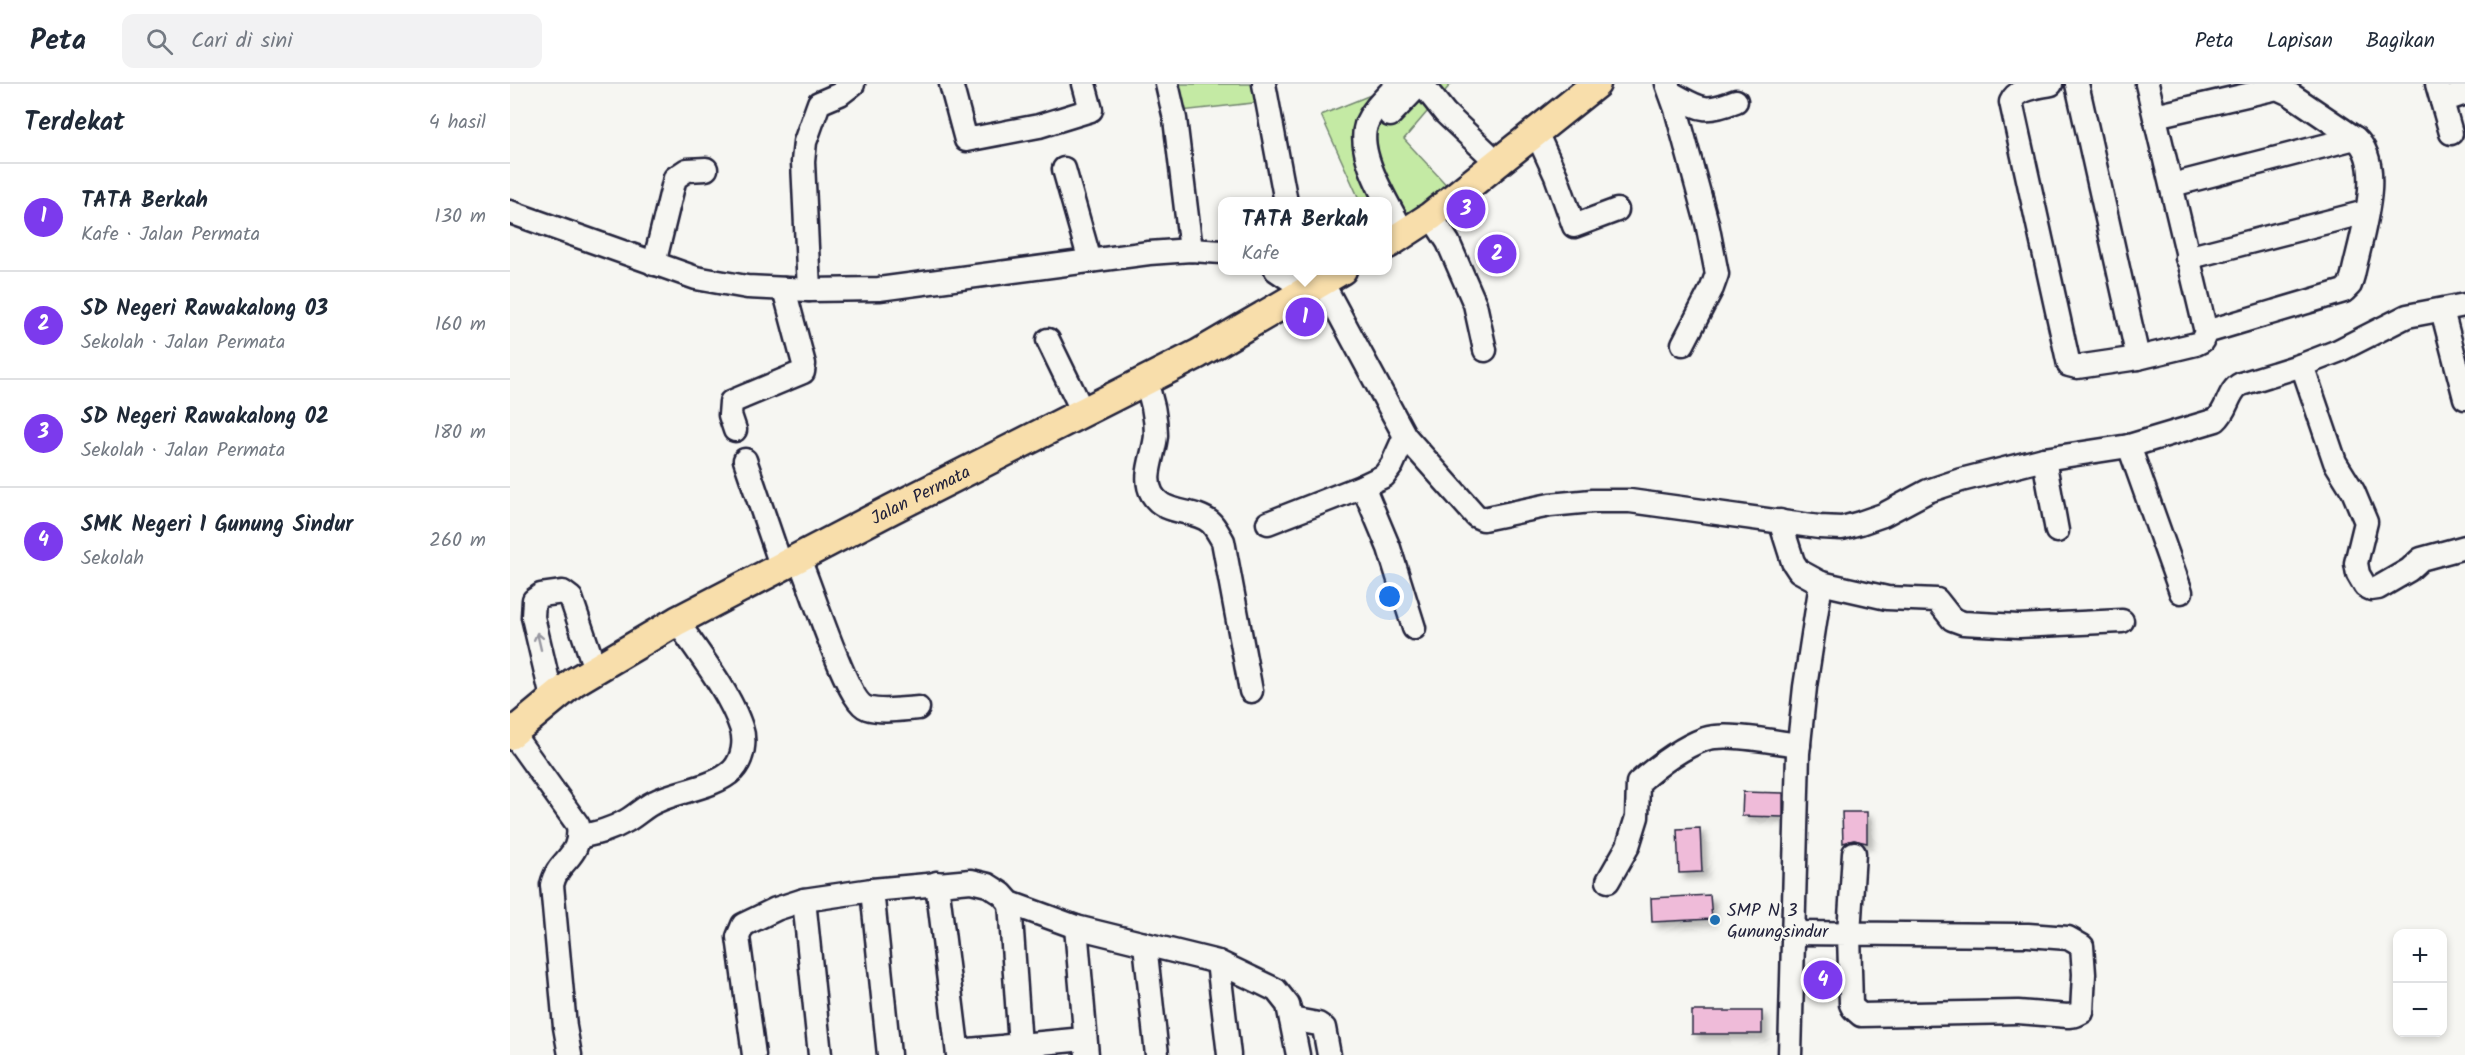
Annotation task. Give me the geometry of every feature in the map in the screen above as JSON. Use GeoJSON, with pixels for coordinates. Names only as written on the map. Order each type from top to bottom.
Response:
{"type":"FeatureCollection","features":[{"type":"Feature","properties":{"kind":"main road"},"geometry":{"type":"LineString","coordinates":[[1410,230],[1596,84]]}},
{"type":"Feature","properties":{"kind":"main road","name":"Jalan Permata"},"geometry":{"type":"LineString","coordinates":[[511,734],[552,698],[595,669],[677,621],[1198,354],[1319,280]]}},
{"type":"Feature","properties":{"kind":"street"},"geometry":{"type":"LineString","coordinates":[[809,290],[802,190],[805,142],[819,103],[840,94],[853,84]]}},
{"type":"Feature","properties":{"kind":"street"},"geometry":{"type":"LineString","coordinates":[[951,84],[966,140],[1039,126],[1090,110],[1084,84]]}},
{"type":"Feature","properties":{"kind":"street"},"geometry":{"type":"LineString","coordinates":[[1167,84],[1177,129],[1191,250]]}},
{"type":"Feature","properties":{"kind":"street"},"geometry":{"type":"LineString","coordinates":[[1264,84],[1285,197]]}},
{"type":"Feature","properties":{"kind":"street"},"geometry":{"type":"LineString","coordinates":[[1389,197],[1372,171],[1364,135],[1366,123],[1398,84]]}},
{"type":"Feature","properties":{"kind":"street"},"geometry":{"type":"LineString","coordinates":[[1410,230],[1386,166],[1380,139],[1381,128],[1386,118],[1421,84],[1445,113],[1497,162]]}},
{"type":"Feature","properties":{"kind":"street"},"geometry":{"type":"LineString","coordinates":[[2051,84],[2019,92],[2014,96],[2012,102],[2069,365],[2077,367],[2138,358],[2196,344],[2205,337],[2206,332],[2147,84]]}},
{"type":"Feature","properties":{"kind":"street"},"geometry":{"type":"LineString","coordinates":[[2076,84],[2138,358]]}},
{"type":"Feature","properties":{"kind":"street"},"geometry":{"type":"LineString","coordinates":[[1669,88],[1706,110],[1716,109],[1736,101]]}},
{"type":"Feature","properties":{"kind":"street"},"geometry":{"type":"LineString","coordinates":[[1669,88],[1707,223],[1717,274],[1683,344]]}},
{"type":"Feature","properties":{"kind":"street"},"geometry":{"type":"LineString","coordinates":[[2155,117],[2277,88],[2290,94],[2355,138],[2364,145],[2367,154],[2371,188],[2350,285],[2344,291],[2206,332]]}},
{"type":"Feature","properties":{"kind":"street"},"geometry":{"type":"LineString","coordinates":[[2451,133],[2440,93],[2465,93]]}},
{"type":"Feature","properties":{"kind":"street"},"geometry":{"type":"LineString","coordinates":[[1536,132],[1556,176],[1574,226],[1617,210]]}},
{"type":"Feature","properties":{"kind":"street"},"geometry":{"type":"LineString","coordinates":[[2172,185],[2355,138]]}},
{"type":"Feature","properties":{"kind":"street"},"geometry":{"type":"LineString","coordinates":[[654,264],[675,178],[687,170],[706,169]]}},
{"type":"Feature","properties":{"kind":"street"},"geometry":{"type":"LineString","coordinates":[[1064,170],[1090,261]]}},
{"type":"Feature","properties":{"kind":"street"},"geometry":{"type":"LineString","coordinates":[[1392,202],[1410,230],[1448,242],[1475,304],[1485,350]]}},
{"type":"Feature","properties":{"kind":"street"},"geometry":{"type":"LineString","coordinates":[[510,212],[654,264],[706,280],[747,287],[809,290],[879,289],[1090,261],[1191,250],[1218,252]]}},
{"type":"Feature","properties":{"kind":"street"},"geometry":{"type":"LineString","coordinates":[[2187,258],[2366,212]]}},
{"type":"Feature","properties":{"kind":"street"},"geometry":{"type":"LineString","coordinates":[[1298,275],[1319,280],[1406,436],[1476,516],[1483,519],[1550,505],[1630,501],[1842,528],[1883,515],[1942,485],[2044,459],[2129,446],[2216,420],[2223,414],[2236,386],[2302,365],[2359,342],[2407,316],[2465,305]]}},
{"type":"Feature","properties":{"kind":"street"},"geometry":{"type":"LineString","coordinates":[[735,430],[730,415],[730,402],[803,372],[804,364],[784,289]]}},
{"type":"Feature","properties":{"kind":"street"},"geometry":{"type":"LineString","coordinates":[[2442,310],[2465,398]]}},
{"type":"Feature","properties":{"kind":"street"},"geometry":{"type":"LineString","coordinates":[[1048,340],[1083,412]]}},
{"type":"Feature","properties":{"kind":"street"},"geometry":{"type":"LineString","coordinates":[[2302,365],[2335,462],[2353,491],[2357,506],[2366,522],[2356,567],[2365,586],[2372,589],[2378,588],[2409,570],[2421,559],[2465,547]]}},
{"type":"Feature","properties":{"kind":"street"},"geometry":{"type":"LineString","coordinates":[[1145,381],[1152,398],[1155,418],[1156,437],[1149,479],[1152,494],[1167,508],[1210,521],[1222,541],[1251,691]]}},
{"type":"Feature","properties":{"kind":"street"},"geometry":{"type":"LineString","coordinates":[[1268,523],[1384,476],[1406,436]]}},
{"type":"Feature","properties":{"kind":"street"},"geometry":{"type":"LineString","coordinates":[[2129,446],[2181,592]]}},
{"type":"Feature","properties":{"kind":"street"},"geometry":{"type":"LineString","coordinates":[[2044,459],[2057,531]]}},
{"type":"Feature","properties":{"kind":"street"},"geometry":{"type":"LineString","coordinates":[[745,460],[846,681],[859,703],[867,708],[887,710],[918,708]]}},
{"type":"Feature","properties":{"kind":"street"},"geometry":{"type":"LineString","coordinates":[[1363,486],[1389,548],[1414,628]]}},
{"type":"Feature","properties":{"kind":"street"},"geometry":{"type":"LineString","coordinates":[[1780,521],[1793,562],[1799,571],[1821,584],[1887,598],[1937,600],[1952,619],[1963,623],[2019,626],[2122,621]]}},
{"type":"Feature","properties":{"kind":"street"},"geometry":{"type":"LineString","coordinates":[[1790,1055],[1799,745],[1805,687],[1821,584]]}},
{"type":"Feature","properties":{"kind":"street"},"geometry":{"type":"LineString","coordinates":[[552,698],[533,617],[534,600],[541,595],[563,591],[571,598],[595,669]]}},
{"type":"Feature","properties":{"kind":"street"},"geometry":{"type":"LineString","coordinates":[[579,837],[604,831],[626,821],[655,801],[713,782],[733,770],[741,756],[744,742],[742,728],[737,717],[677,621]]}},
{"type":"Feature","properties":{"kind":"street"},"geometry":{"type":"LineString","coordinates":[[511,734],[573,815],[578,825],[579,842],[554,877],[552,885],[565,1027],[570,1055]]}},
{"type":"Feature","properties":{"kind":"street"},"geometry":{"type":"LineString","coordinates":[[1608,881],[1628,846],[1637,817],[1638,783],[1671,757],[1707,739],[1740,738],[1799,745]]}},
{"type":"Feature","properties":{"kind":"street"},"geometry":{"type":"LineString","coordinates":[[1793,933],[1849,934],[1994,934],[2068,938],[2082,946],[2084,955],[2082,1012],[2068,1016],[2018,1012],[1861,1015],[1851,1004],[1849,934],[1854,853]]}},
{"type":"Feature","properties":{"kind":"street"},"geometry":{"type":"LineString","coordinates":[[754,1055],[738,937],[743,925],[776,909],[804,900],[872,890],[971,881],[988,885],[1002,894],[1010,903],[1076,927],[1218,962],[1276,990],[1288,1005],[1298,1055]]}},
{"type":"Feature","properties":{"kind":"street"},"geometry":{"type":"LineString","coordinates":[[937,883],[958,1053],[1020,1046],[1085,1047],[1076,927]]}},
{"type":"Feature","properties":{"kind":"street"},"geometry":{"type":"LineString","coordinates":[[872,890],[889,1055]]}},
{"type":"Feature","properties":{"kind":"street"},"geometry":{"type":"LineString","coordinates":[[804,900],[820,1055]]}},
{"type":"Feature","properties":{"kind":"street"},"geometry":{"type":"LineString","coordinates":[[1010,903],[1020,1046]]}},
{"type":"Feature","properties":{"kind":"street"},"geometry":{"type":"LineString","coordinates":[[1145,944],[1157,1055]]}},
{"type":"Feature","properties":{"kind":"street"},"geometry":{"type":"LineString","coordinates":[[1218,962],[1229,1055]]}},
{"type":"Feature","properties":{"kind":"street"},"geometry":{"type":"LineString","coordinates":[[1291,1019],[1318,1024],[1324,1028],[1329,1055]]}},
{"type":"Feature","properties":{"kind":"green space"},"geometry":{"type":"Polygon","coordinates":[[[1174,84],[1267,84],[1271,101],[1181,111],[1174,84]]]}},
{"type":"Feature","properties":{"kind":"green space"},"geometry":{"type":"Polygon","coordinates":[[[1398,84],[1451,84],[1404,139],[1454,193],[1392,235],[1392,197],[1358,197],[1321,115],[1398,84]]]}},
{"type":"Feature","properties":{"kind":"building"},"geometry":{"type":"Polygon","coordinates":[[[1743,792],[1783,793],[1783,817],[1742,816],[1743,792]]]}},
{"type":"Feature","properties":{"kind":"building"},"geometry":{"type":"Polygon","coordinates":[[[1842,812],[1867,812],[1867,843],[1854,840],[1843,843],[1842,812]]]}},
{"type":"Feature","properties":{"kind":"building"},"geometry":{"type":"Polygon","coordinates":[[[1700,828],[1702,872],[1679,873],[1677,829],[1700,828]]]}},
{"type":"Feature","properties":{"kind":"building"},"geometry":{"type":"Polygon","coordinates":[[[1710,895],[1712,919],[1652,922],[1651,898],[1710,895]]]}},
{"type":"Feature","properties":{"kind":"building"},"geometry":{"type":"Polygon","coordinates":[[[1692,1011],[1762,1011],[1762,1034],[1692,1034],[1692,1011]]]}},
{"type":"Feature","properties":{"kind":"place","name":"SD Negeri Rawakalong 02"},"geometry":{"type":"Point","coordinates":[1466,209]}},
{"type":"Feature","properties":{"kind":"place","name":"SD Negeri Rawakalong 03"},"geometry":{"type":"Point","coordinates":[1497,254]}},
{"type":"Feature","properties":{"kind":"place","name":"TATA Berkah"},"geometry":{"type":"Point","coordinates":[1305,317]}},
{"type":"Feature","properties":{"kind":"place","name":"SMP N 3 Gunungsindur"},"geometry":{"type":"Point","coordinates":[1715,920]}},
{"type":"Feature","properties":{"kind":"place","name":"SMK Negeri 1 Gunung Sindur"},"geometry":{"type":"Point","coordinates":[1823,980]}}]}
